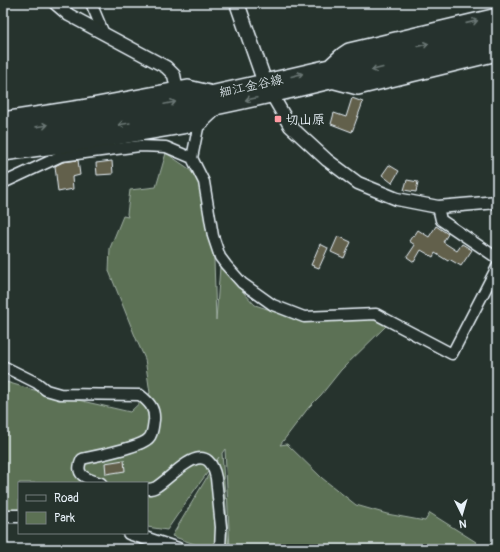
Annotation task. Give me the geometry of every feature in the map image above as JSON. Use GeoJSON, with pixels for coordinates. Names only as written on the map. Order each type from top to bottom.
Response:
{"type":"FeatureCollection","features":[{"type":"Feature","properties":{"kind":"main road"},"geometry":{"type":"LineString","coordinates":[[236,3],[268,89]]}},
{"type":"Feature","properties":{"kind":"main road"},"geometry":{"type":"LineString","coordinates":[[497,16],[349,51],[343,55],[331,74],[358,87],[497,53]]}},
{"type":"Feature","properties":{"kind":"main road","name":"細江金谷線"},"geometry":{"type":"LineString","coordinates":[[331,74],[497,28]]}},
{"type":"Feature","properties":{"kind":"main road","name":"細江金谷線"},"geometry":{"type":"LineString","coordinates":[[3,131],[214,100],[497,40]]}},
{"type":"Feature","properties":{"kind":"main road"},"geometry":{"type":"LineString","coordinates":[[3,120],[81,108],[188,88],[214,100],[198,123],[91,141],[3,153]]}},
{"type":"Feature","properties":{"kind":"main road","name":"細江金谷線"},"geometry":{"type":"LineString","coordinates":[[3,142],[136,122],[214,100]]}},
{"type":"Feature","properties":{"kind":"street"},"geometry":{"type":"LineString","coordinates":[[55,3],[69,15],[166,67],[174,75],[177,90]]}},
{"type":"Feature","properties":{"kind":"street"},"geometry":{"type":"LineString","coordinates":[[90,3],[104,34]]}},
{"type":"Feature","properties":{"kind":"street"},"geometry":{"type":"LineString","coordinates":[[268,89],[290,126],[327,160],[358,183],[397,199],[438,207],[497,202]]}},
{"type":"Feature","properties":{"kind":"street"},"geometry":{"type":"LineString","coordinates":[[198,123],[192,158],[204,182],[213,236],[220,257],[242,283],[273,305],[304,317],[376,314],[452,354],[497,267]]}},
{"type":"Feature","properties":{"kind":"street"},"geometry":{"type":"LineString","coordinates":[[3,183],[61,156],[76,154],[140,146],[166,147],[192,158]]}},
{"type":"Feature","properties":{"kind":"street"},"geometry":{"type":"LineString","coordinates":[[438,207],[441,220],[497,258]]}},
{"type":"Feature","properties":{"kind":"street"},"geometry":{"type":"LineString","coordinates":[[3,366],[37,383],[46,390],[60,394],[140,395],[154,409],[153,429],[149,438],[139,444],[82,459],[78,466],[78,470],[90,480],[97,482]]}},
{"type":"Feature","properties":{"kind":"street"},"geometry":{"type":"LineString","coordinates":[[148,489],[155,488],[192,459],[204,459],[210,463],[216,478],[221,527],[220,549]]}},
{"type":"Feature","properties":{"kind":"street"},"geometry":{"type":"LineString","coordinates":[[3,516],[18,516]]}},
{"type":"Feature","properties":{"kind":"street"},"geometry":{"type":"LineString","coordinates":[[132,534],[178,549]]}},
{"type":"Feature","properties":{"kind":"green space"},"geometry":{"type":"Polygon","coordinates":[[[166,153],[188,168],[199,181],[205,203],[214,260],[216,320],[220,267],[255,305],[298,319],[370,318],[386,326],[341,370],[321,395],[309,407],[280,445],[287,444],[322,478],[356,505],[387,514],[425,521],[430,513],[476,542],[479,549],[230,549],[225,449],[222,453],[229,549],[208,549],[172,536],[219,457],[167,530],[148,527],[148,482],[18,482],[18,510],[3,509],[3,381],[30,389],[130,412],[150,393],[145,359],[109,271],[110,248],[123,216],[128,217],[127,214],[130,190],[156,187],[166,153]]]}},
{"type":"Feature","properties":{"kind":"building"},"geometry":{"type":"Polygon","coordinates":[[[352,98],[363,102],[352,132],[331,124],[334,113],[346,117],[352,98]]]}},
{"type":"Feature","properties":{"kind":"building"},"geometry":{"type":"Polygon","coordinates":[[[78,160],[80,175],[72,177],[73,189],[58,192],[55,166],[63,162],[78,160]]]}},
{"type":"Feature","properties":{"kind":"building"},"geometry":{"type":"Polygon","coordinates":[[[112,161],[113,174],[97,175],[96,163],[112,161]]]}},
{"type":"Feature","properties":{"kind":"building"},"geometry":{"type":"Polygon","coordinates":[[[389,165],[399,171],[392,183],[382,175],[389,165]]]}},
{"type":"Feature","properties":{"kind":"building"},"geometry":{"type":"Polygon","coordinates":[[[407,180],[418,182],[416,192],[404,190],[407,180]]]}},
{"type":"Feature","properties":{"kind":"building"},"geometry":{"type":"Polygon","coordinates":[[[436,226],[448,234],[443,242],[457,251],[462,244],[472,250],[461,266],[449,259],[448,261],[435,253],[433,257],[421,250],[414,262],[407,257],[415,245],[409,241],[413,235],[414,236],[418,230],[429,237],[436,226]]]}},
{"type":"Feature","properties":{"kind":"building"},"geometry":{"type":"Polygon","coordinates":[[[338,236],[351,242],[344,258],[331,252],[338,236]]]}},
{"type":"Feature","properties":{"kind":"building"},"geometry":{"type":"Polygon","coordinates":[[[320,244],[328,248],[319,268],[311,265],[320,244]]]}},
{"type":"Feature","properties":{"kind":"building"},"geometry":{"type":"Polygon","coordinates":[[[124,460],[125,471],[106,474],[105,463],[124,460]]]}},
{"type":"Feature","properties":{"kind":"place","name":"切山原"},"geometry":{"type":"Point","coordinates":[278,119]}}]}
